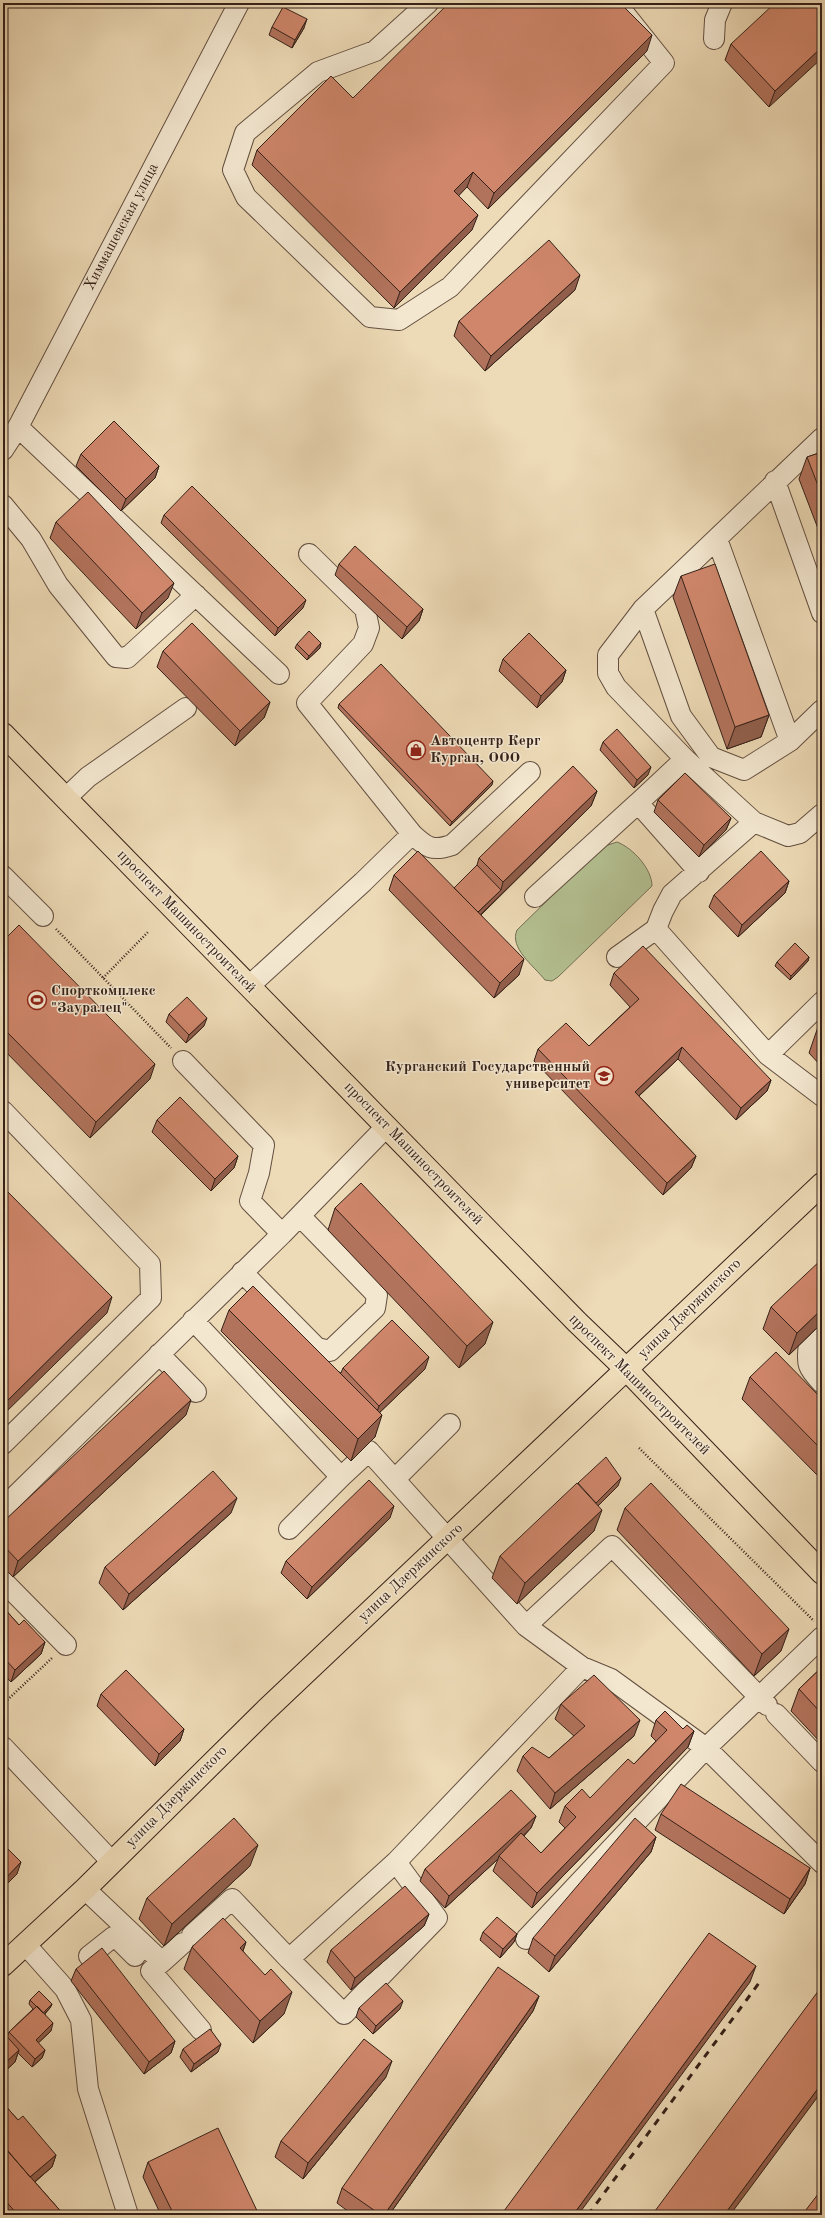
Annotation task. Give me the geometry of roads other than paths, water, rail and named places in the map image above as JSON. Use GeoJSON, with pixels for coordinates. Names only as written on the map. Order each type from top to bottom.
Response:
{"type":"FeatureCollection","features":[{"type":"Feature","properties":{"kind":"main road","name":"проспект Машиностроителей"},"geometry":{"type":"LineString","coordinates":[[3,734],[386,1127],[627,1370],[822,1573]]}},
{"type":"Feature","properties":{"kind":"main road","name":"улица Дзержинского"},"geometry":{"type":"LineString","coordinates":[[4,1961],[25,1944],[85,1889],[266,1710],[822,1184]]}},
{"type":"Feature","properties":{"kind":"street","name":"Химмашевская улица"},"geometry":{"type":"LineString","coordinates":[[3,450],[18,427],[239,3]]}},
{"type":"Feature","properties":{"kind":"street"},"geometry":{"type":"LineString","coordinates":[[428,3],[375,51],[318,72],[245,133],[233,170],[246,197],[370,317],[399,320],[450,287],[664,63],[616,3]]}},
{"type":"Feature","properties":{"kind":"street"},"geometry":{"type":"LineString","coordinates":[[714,39],[715,20],[722,3]]}},
{"type":"Feature","properties":{"kind":"street"},"geometry":{"type":"LineString","coordinates":[[18,427],[279,674]]}},
{"type":"Feature","properties":{"kind":"street"},"geometry":{"type":"LineString","coordinates":[[822,438],[775,481],[717,540],[643,609],[608,655],[608,673],[616,687],[684,759],[754,822],[788,836],[800,833],[822,814]]}},
{"type":"Feature","properties":{"kind":"street"},"geometry":{"type":"LineString","coordinates":[[775,481],[822,613]]}},
{"type":"Feature","properties":{"kind":"street"},"geometry":{"type":"LineString","coordinates":[[3,505],[31,539],[58,585],[116,657],[127,658],[196,595]]}},
{"type":"Feature","properties":{"kind":"street"},"geometry":{"type":"LineString","coordinates":[[717,540],[790,741]]}},
{"type":"Feature","properties":{"kind":"street"},"geometry":{"type":"LineString","coordinates":[[310,554],[364,608],[369,628],[363,644],[307,703],[412,834],[424,846],[440,850],[452,846],[530,772]]}},
{"type":"Feature","properties":{"kind":"street"},"geometry":{"type":"LineString","coordinates":[[643,609],[682,716],[711,758],[744,770],[790,741],[822,710]]}},
{"type":"Feature","properties":{"kind":"street"},"geometry":{"type":"LineString","coordinates":[[66,798],[88,777],[186,708]]}},
{"type":"Feature","properties":{"kind":"street"},"geometry":{"type":"LineString","coordinates":[[535,897],[684,759]]}},
{"type":"Feature","properties":{"kind":"street"},"geometry":{"type":"LineString","coordinates":[[638,803],[699,872]]}},
{"type":"Feature","properties":{"kind":"street"},"geometry":{"type":"LineString","coordinates":[[617,957],[656,929],[672,894],[699,872],[754,822]]}},
{"type":"Feature","properties":{"kind":"street"},"geometry":{"type":"LineString","coordinates":[[249,986],[363,882],[412,834]]}},
{"type":"Feature","properties":{"kind":"street"},"geometry":{"type":"LineString","coordinates":[[3,876],[43,916]]}},
{"type":"Feature","properties":{"kind":"street"},"geometry":{"type":"LineString","coordinates":[[656,929],[768,1055],[822,1096]]}},
{"type":"Feature","properties":{"kind":"street"},"geometry":{"type":"LineString","coordinates":[[768,1055],[822,1002]]}},
{"type":"Feature","properties":{"kind":"street"},"geometry":{"type":"LineString","coordinates":[[183,1060],[264,1145],[259,1173],[250,1201],[282,1234]]}},
{"type":"Feature","properties":{"kind":"street"},"geometry":{"type":"LineString","coordinates":[[3,1111],[150,1264],[151,1298],[3,1444]]}},
{"type":"Feature","properties":{"kind":"street"},"geometry":{"type":"LineString","coordinates":[[3,1508],[282,1234],[386,1127]]}},
{"type":"Feature","properties":{"kind":"street"},"geometry":{"type":"LineString","coordinates":[[242,1272],[316,1348],[330,1351],[375,1308],[376,1295],[300,1216]]}},
{"type":"Feature","properties":{"kind":"street"},"geometry":{"type":"LineString","coordinates":[[193,1320],[341,1478]]}},
{"type":"Feature","properties":{"kind":"street"},"geometry":{"type":"LineString","coordinates":[[822,1333],[809,1344],[807,1362],[814,1375],[822,1383]]}},
{"type":"Feature","properties":{"kind":"street"},"geometry":{"type":"LineString","coordinates":[[159,1354],[196,1392]]}},
{"type":"Feature","properties":{"kind":"street"},"geometry":{"type":"LineString","coordinates":[[395,1479],[450,1424]]}},
{"type":"Feature","properties":{"kind":"street"},"geometry":{"type":"LineString","coordinates":[[289,1529],[370,1451],[526,1626],[582,1667],[611,1679],[706,1748],[822,1863]]}},
{"type":"Feature","properties":{"kind":"street"},"geometry":{"type":"LineString","coordinates":[[526,1626],[612,1546],[822,1762]]}},
{"type":"Feature","properties":{"kind":"street"},"geometry":{"type":"LineString","coordinates":[[3,1580],[66,1645]]}},
{"type":"Feature","properties":{"kind":"street"},"geometry":{"type":"LineString","coordinates":[[526,1939],[706,1748],[767,1705],[819,1630]]}},
{"type":"Feature","properties":{"kind":"street"},"geometry":{"type":"LineString","coordinates":[[289,1959],[396,1862],[582,1667]]}},
{"type":"Feature","properties":{"kind":"street"},"geometry":{"type":"LineString","coordinates":[[3,1747],[112,1862]]}},
{"type":"Feature","properties":{"kind":"street"},"geometry":{"type":"LineString","coordinates":[[156,1967],[232,1899],[344,2014],[437,1918],[396,1862]]}},
{"type":"Feature","properties":{"kind":"street"},"geometry":{"type":"LineString","coordinates":[[85,1889],[156,1967],[201,2030]]}},
{"type":"Feature","properties":{"kind":"street"},"geometry":{"type":"LineString","coordinates":[[89,1956],[113,1937],[116,1937],[156,1967]]}},
{"type":"Feature","properties":{"kind":"street"},"geometry":{"type":"LineString","coordinates":[[25,1944],[65,1989],[82,2020],[88,2089],[128,2215]]}},
{"type":"Feature","properties":{"kind":"railway"},"geometry":{"type":"LineString","coordinates":[[588,2215],[759,1983]]}},
{"type":"Feature","properties":{"kind":"place","name":"Автоцентр Керг Курган, ООО"},"geometry":{"type":"Point","coordinates":[416,750]}},
{"type":"Feature","properties":{"kind":"place","name":"Спорткомплекс \"Зауралец\""},"geometry":{"type":"Point","coordinates":[37,1000]}},
{"type":"Feature","properties":{"kind":"place","name":"Курганский Государственный университет"},"geometry":{"type":"Point","coordinates":[604,1076]}}]}
